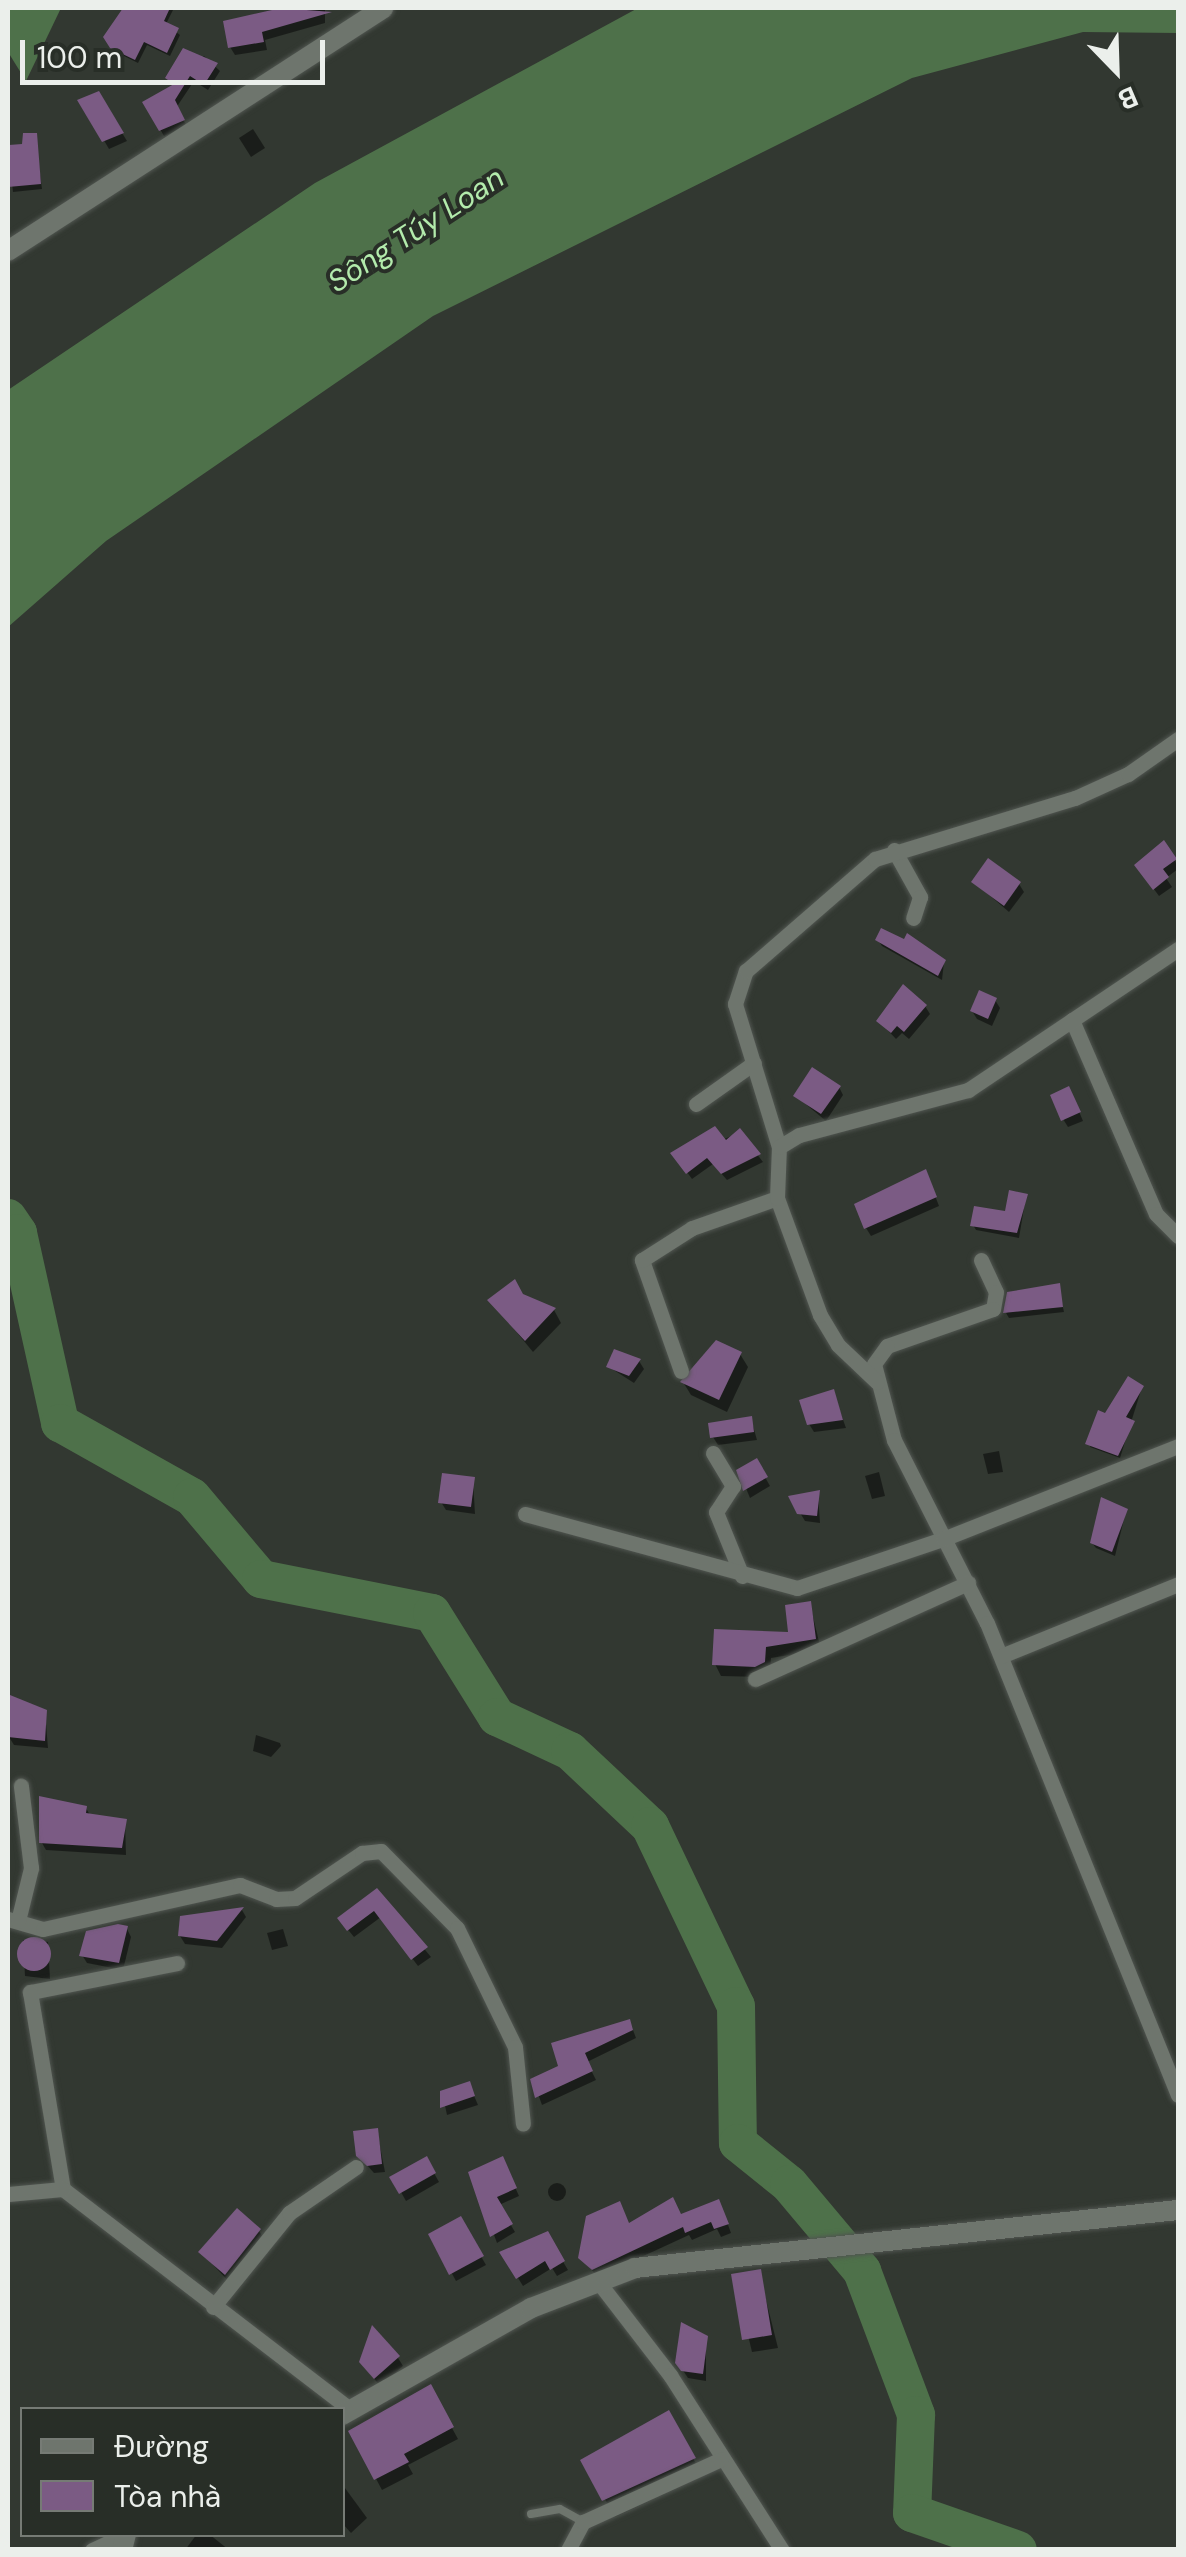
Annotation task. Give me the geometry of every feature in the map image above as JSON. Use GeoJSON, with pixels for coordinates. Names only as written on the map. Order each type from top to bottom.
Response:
{"type":"FeatureCollection","features":[{"type":"Feature","properties":{"kind":"street"},"geometry":{"type":"LineString","coordinates":[[8,251],[382,8]]}},
{"type":"Feature","properties":{"kind":"street"},"geometry":{"type":"LineString","coordinates":[[882,1386],[829,1332],[777,1198],[779,1147],[735,1004],[738,980],[858,870],[894,850],[1075,798],[1128,774],[1178,739]]}},
{"type":"Feature","properties":{"kind":"street"},"geometry":{"type":"LineString","coordinates":[[894,850],[920,897],[913,918]]}},
{"type":"Feature","properties":{"kind":"street"},"geometry":{"type":"LineString","coordinates":[[779,1147],[799,1135],[968,1090],[1178,949]]}},
{"type":"Feature","properties":{"kind":"street"},"geometry":{"type":"LineString","coordinates":[[1072,1020],[1156,1214],[1178,1236]]}},
{"type":"Feature","properties":{"kind":"street"},"geometry":{"type":"LineString","coordinates":[[696,1104],[754,1064]]}},
{"type":"Feature","properties":{"kind":"street"},"geometry":{"type":"LineString","coordinates":[[680,1371],[642,1260],[692,1228],[777,1198]]}},
{"type":"Feature","properties":{"kind":"street"},"geometry":{"type":"LineString","coordinates":[[981,1260],[996,1292],[993,1309],[887,1346],[874,1364],[894,1440],[1002,1656],[1178,2095]]}},
{"type":"Feature","properties":{"kind":"street"},"geometry":{"type":"LineString","coordinates":[[525,1514],[797,1588],[942,1540],[1178,1446]]}},
{"type":"Feature","properties":{"kind":"street"},"geometry":{"type":"LineString","coordinates":[[714,1452],[732,1486],[716,1512],[742,1576]]}},
{"type":"Feature","properties":{"kind":"street"},"geometry":{"type":"LineString","coordinates":[[755,1679],[968,1584]]}},
{"type":"Feature","properties":{"kind":"street"},"geometry":{"type":"LineString","coordinates":[[1002,1656],[1178,1584]]}},
{"type":"Feature","properties":{"kind":"street"},"geometry":{"type":"LineString","coordinates":[[21,1786],[31,1868],[13,1920],[43,1930],[240,1885],[276,1899],[294,1898],[362,1854],[380,1852],[457,1928],[515,2047],[523,2124]]}},
{"type":"Feature","properties":{"kind":"street"},"geometry":{"type":"LineString","coordinates":[[63,2190],[30,1992],[176,1963]]}},
{"type":"Feature","properties":{"kind":"street"},"geometry":{"type":"LineString","coordinates":[[213,2307],[290,2213],[356,2167]]}},
{"type":"Feature","properties":{"kind":"street"},"geometry":{"type":"LineString","coordinates":[[8,2194],[63,2190],[341,2407]]}},
{"type":"Feature","properties":{"kind":"street"},"geometry":{"type":"LineString","coordinates":[[347,2412],[531,2308],[635,2268],[1178,2210]]}},
{"type":"Feature","properties":{"kind":"street"},"geometry":{"type":"LineString","coordinates":[[600,2284],[670,2375],[782,2550]]}},
{"type":"Feature","properties":{"kind":"street"},"geometry":{"type":"LineString","coordinates":[[568,2550],[583,2522],[722,2458]]}},
{"type":"Feature","properties":{"kind":"street"},"geometry":{"type":"LineString","coordinates":[[92,2550],[121,2537]]}},
{"type":"Feature","properties":{"kind":"lane"},"geometry":{"type":"LineString","coordinates":[[531,2514],[560,2509],[583,2522]]}},
{"type":"Feature","properties":{"kind":"shaded area"},"geometry":{"type":"Polygon","coordinates":[[[8,8],[61,8],[26,81],[8,52],[8,8]]]}},
{"type":"Feature","properties":{"kind":"shaded area"},"geometry":{"type":"Polygon","coordinates":[[[638,8],[1178,8],[1178,33],[1083,32],[912,78],[433,316],[106,541],[8,627],[8,390],[315,183],[638,8]]]}},
{"type":"Feature","properties":{"kind":"building"},"geometry":{"type":"Polygon","coordinates":[[[123,8],[170,8],[164,21],[179,28],[167,53],[144,42],[135,60],[110,48],[103,37],[123,8]]]}},
{"type":"Feature","properties":{"kind":"building"},"geometry":{"type":"Polygon","coordinates":[[[281,8],[332,12],[262,32],[264,42],[228,48],[223,21],[281,8]]]}},
{"type":"Feature","properties":{"kind":"building"},"geometry":{"type":"Polygon","coordinates":[[[183,48],[218,63],[204,85],[190,76],[175,100],[185,120],[159,131],[142,102],[174,84],[165,78],[183,48]]]}},
{"type":"Feature","properties":{"kind":"building"},"geometry":{"type":"Polygon","coordinates":[[[99,91],[124,133],[102,142],[77,100],[99,91]]]}},
{"type":"Feature","properties":{"kind":"building"},"geometry":{"type":"Polygon","coordinates":[[[23,133],[37,133],[41,184],[8,187],[9,145],[22,144],[23,133]]]}},
{"type":"Feature","properties":{"kind":"building"},"geometry":{"type":"Polygon","coordinates":[[[1164,840],[1177,859],[1163,869],[1169,877],[1153,890],[1134,865],[1164,840]]]}},
{"type":"Feature","properties":{"kind":"building"},"geometry":{"type":"Polygon","coordinates":[[[988,858],[1021,882],[1004,906],[971,882],[988,858]]]}},
{"type":"Feature","properties":{"kind":"building"},"geometry":{"type":"Polygon","coordinates":[[[881,928],[904,939],[907,933],[946,960],[938,976],[875,940],[881,928]]]}},
{"type":"Feature","properties":{"kind":"building"},"geometry":{"type":"Polygon","coordinates":[[[903,984],[927,1005],[904,1032],[897,1026],[891,1033],[876,1021],[903,984]]]}},
{"type":"Feature","properties":{"kind":"building"},"geometry":{"type":"Polygon","coordinates":[[[979,990],[997,998],[988,1019],[970,1011],[979,990]]]}},
{"type":"Feature","properties":{"kind":"building"},"geometry":{"type":"Polygon","coordinates":[[[812,1067],[841,1086],[821,1114],[793,1096],[812,1067]]]}},
{"type":"Feature","properties":{"kind":"building"},"geometry":{"type":"Polygon","coordinates":[[[1069,1086],[1081,1112],[1061,1121],[1050,1095],[1069,1086]]]}},
{"type":"Feature","properties":{"kind":"building"},"geometry":{"type":"Polygon","coordinates":[[[715,1126],[726,1140],[740,1128],[761,1154],[721,1174],[707,1158],[686,1174],[670,1153],[715,1126]]]}},
{"type":"Feature","properties":{"kind":"building"},"geometry":{"type":"Polygon","coordinates":[[[926,1169],[937,1197],[864,1229],[854,1204],[926,1169]]]}},
{"type":"Feature","properties":{"kind":"building"},"geometry":{"type":"Polygon","coordinates":[[[1009,1190],[1028,1194],[1017,1233],[970,1226],[974,1206],[1005,1211],[1009,1190]]]}},
{"type":"Feature","properties":{"kind":"building"},"geometry":{"type":"Polygon","coordinates":[[[515,1279],[523,1294],[556,1308],[525,1341],[487,1300],[515,1279]]]}},
{"type":"Feature","properties":{"kind":"building"},"geometry":{"type":"Polygon","coordinates":[[[1060,1283],[1063,1307],[1003,1313],[1007,1292],[1060,1283]]]}},
{"type":"Feature","properties":{"kind":"building"},"geometry":{"type":"Polygon","coordinates":[[[716,1340],[742,1352],[719,1400],[680,1382],[716,1340]]]}},
{"type":"Feature","properties":{"kind":"building"},"geometry":{"type":"Polygon","coordinates":[[[614,1349],[641,1359],[629,1376],[606,1367],[614,1349]]]}},
{"type":"Feature","properties":{"kind":"building"},"geometry":{"type":"Polygon","coordinates":[[[1128,1376],[1144,1386],[1126,1417],[1135,1421],[1118,1456],[1085,1444],[1098,1410],[1105,1413],[1128,1376]]]}},
{"type":"Feature","properties":{"kind":"building"},"geometry":{"type":"Polygon","coordinates":[[[834,1389],[843,1420],[807,1425],[799,1400],[834,1389]]]}},
{"type":"Feature","properties":{"kind":"building"},"geometry":{"type":"Polygon","coordinates":[[[752,1416],[754,1432],[710,1438],[708,1423],[752,1416]]]}},
{"type":"Feature","properties":{"kind":"building"},"geometry":{"type":"Polygon","coordinates":[[[757,1458],[768,1477],[743,1491],[736,1470],[757,1458]]]}},
{"type":"Feature","properties":{"kind":"building"},"geometry":{"type":"Polygon","coordinates":[[[442,1473],[475,1477],[471,1507],[438,1503],[442,1473]]]}},
{"type":"Feature","properties":{"kind":"building"},"geometry":{"type":"Polygon","coordinates":[[[820,1490],[817,1516],[797,1514],[788,1496],[820,1490]]]}},
{"type":"Feature","properties":{"kind":"building"},"geometry":{"type":"Polygon","coordinates":[[[1101,1497],[1128,1509],[1112,1552],[1090,1543],[1101,1497]]]}},
{"type":"Feature","properties":{"kind":"building"},"geometry":{"type":"Polygon","coordinates":[[[811,1601],[816,1639],[766,1647],[765,1662],[755,1667],[712,1665],[714,1629],[788,1632],[785,1605],[811,1601]]]}},
{"type":"Feature","properties":{"kind":"building"},"geometry":{"type":"Polygon","coordinates":[[[10,1695],[47,1710],[45,1741],[8,1737],[10,1695]]]}},
{"type":"Feature","properties":{"kind":"building"},"geometry":{"type":"Polygon","coordinates":[[[39,1796],[87,1806],[86,1813],[127,1819],[122,1848],[39,1843],[39,1796]]]}},
{"type":"Feature","properties":{"kind":"building"},"geometry":{"type":"Polygon","coordinates":[[[377,1888],[428,1947],[411,1960],[374,1911],[347,1931],[337,1918],[377,1888]]]}},
{"type":"Feature","properties":{"kind":"building"},"geometry":{"type":"Polygon","coordinates":[[[244,1907],[217,1941],[178,1936],[180,1916],[244,1907]]]}},
{"type":"Feature","properties":{"kind":"building"},"geometry":{"type":"Polygon","coordinates":[[[118,1924],[128,1926],[119,1963],[79,1956],[86,1931],[118,1924]]]}},
{"type":"Feature","properties":{"kind":"building"},"geometry":{"type":"Polygon","coordinates":[[[34,1937],[46,1942],[51,1954],[46,1966],[34,1971],[22,1966],[17,1954],[22,1942],[34,1937]]]}},
{"type":"Feature","properties":{"kind":"building"},"geometry":{"type":"Polygon","coordinates":[[[630,2019],[633,2030],[585,2053],[593,2071],[535,2098],[530,2079],[558,2066],[551,2043],[630,2019]]]}},
{"type":"Feature","properties":{"kind":"building"},"geometry":{"type":"Polygon","coordinates":[[[470,2081],[475,2096],[440,2108],[440,2091],[470,2081]]]}},
{"type":"Feature","properties":{"kind":"building"},"geometry":{"type":"Polygon","coordinates":[[[378,2128],[382,2164],[367,2166],[356,2156],[353,2131],[378,2128]]]}},
{"type":"Feature","properties":{"kind":"building"},"geometry":{"type":"Polygon","coordinates":[[[427,2156],[436,2173],[399,2194],[389,2177],[427,2156]]]}},
{"type":"Feature","properties":{"kind":"building"},"geometry":{"type":"Polygon","coordinates":[[[503,2156],[517,2188],[497,2197],[513,2224],[490,2237],[468,2172],[503,2156]]]}},
{"type":"Feature","properties":{"kind":"building"},"geometry":{"type":"Polygon","coordinates":[[[673,2197],[681,2214],[719,2199],[729,2224],[714,2229],[711,2222],[685,2233],[683,2227],[592,2270],[578,2258],[586,2216],[620,2201],[629,2223],[673,2197]]]}},
{"type":"Feature","properties":{"kind":"building"},"geometry":{"type":"Polygon","coordinates":[[[237,2208],[261,2229],[225,2275],[198,2252],[237,2208]]]}},
{"type":"Feature","properties":{"kind":"building"},"geometry":{"type":"Polygon","coordinates":[[[461,2216],[484,2256],[449,2275],[428,2234],[461,2216]]]}},
{"type":"Feature","properties":{"kind":"building"},"geometry":{"type":"Polygon","coordinates":[[[548,2231],[565,2261],[550,2270],[545,2261],[516,2279],[499,2252],[548,2231]]]}},
{"type":"Feature","properties":{"kind":"building"},"geometry":{"type":"Polygon","coordinates":[[[761,2269],[772,2335],[742,2340],[731,2274],[761,2269]]]}},
{"type":"Feature","properties":{"kind":"building"},"geometry":{"type":"Polygon","coordinates":[[[681,2322],[708,2336],[703,2374],[681,2371],[675,2363],[681,2322]]]}},
{"type":"Feature","properties":{"kind":"building"},"geometry":{"type":"Polygon","coordinates":[[[372,2325],[400,2356],[374,2379],[359,2362],[372,2325]]]}},
{"type":"Feature","properties":{"kind":"building"},"geometry":{"type":"Polygon","coordinates":[[[431,2384],[454,2427],[404,2454],[409,2462],[374,2480],[348,2431],[431,2384]]]}},
{"type":"Feature","properties":{"kind":"building"},"geometry":{"type":"Polygon","coordinates":[[[669,2410],[696,2458],[602,2501],[580,2460],[669,2410]]]}},
{"type":"Feature","properties":{"kind":"waterway"},"geometry":{"type":"LineString","coordinates":[[8,1218],[18,1233],[60,1423],[192,1497],[261,1579],[432,1613],[497,1717],[570,1751],[650,1826],[736,2006],[738,2143],[789,2184],[862,2271],[916,2415],[912,2513],[1018,2550]]}},
{"type":"Feature","properties":{"kind":"water label","name":"Sông Túy Loan"},"geometry":{"type":"Point","coordinates":[416,230]}}]}
